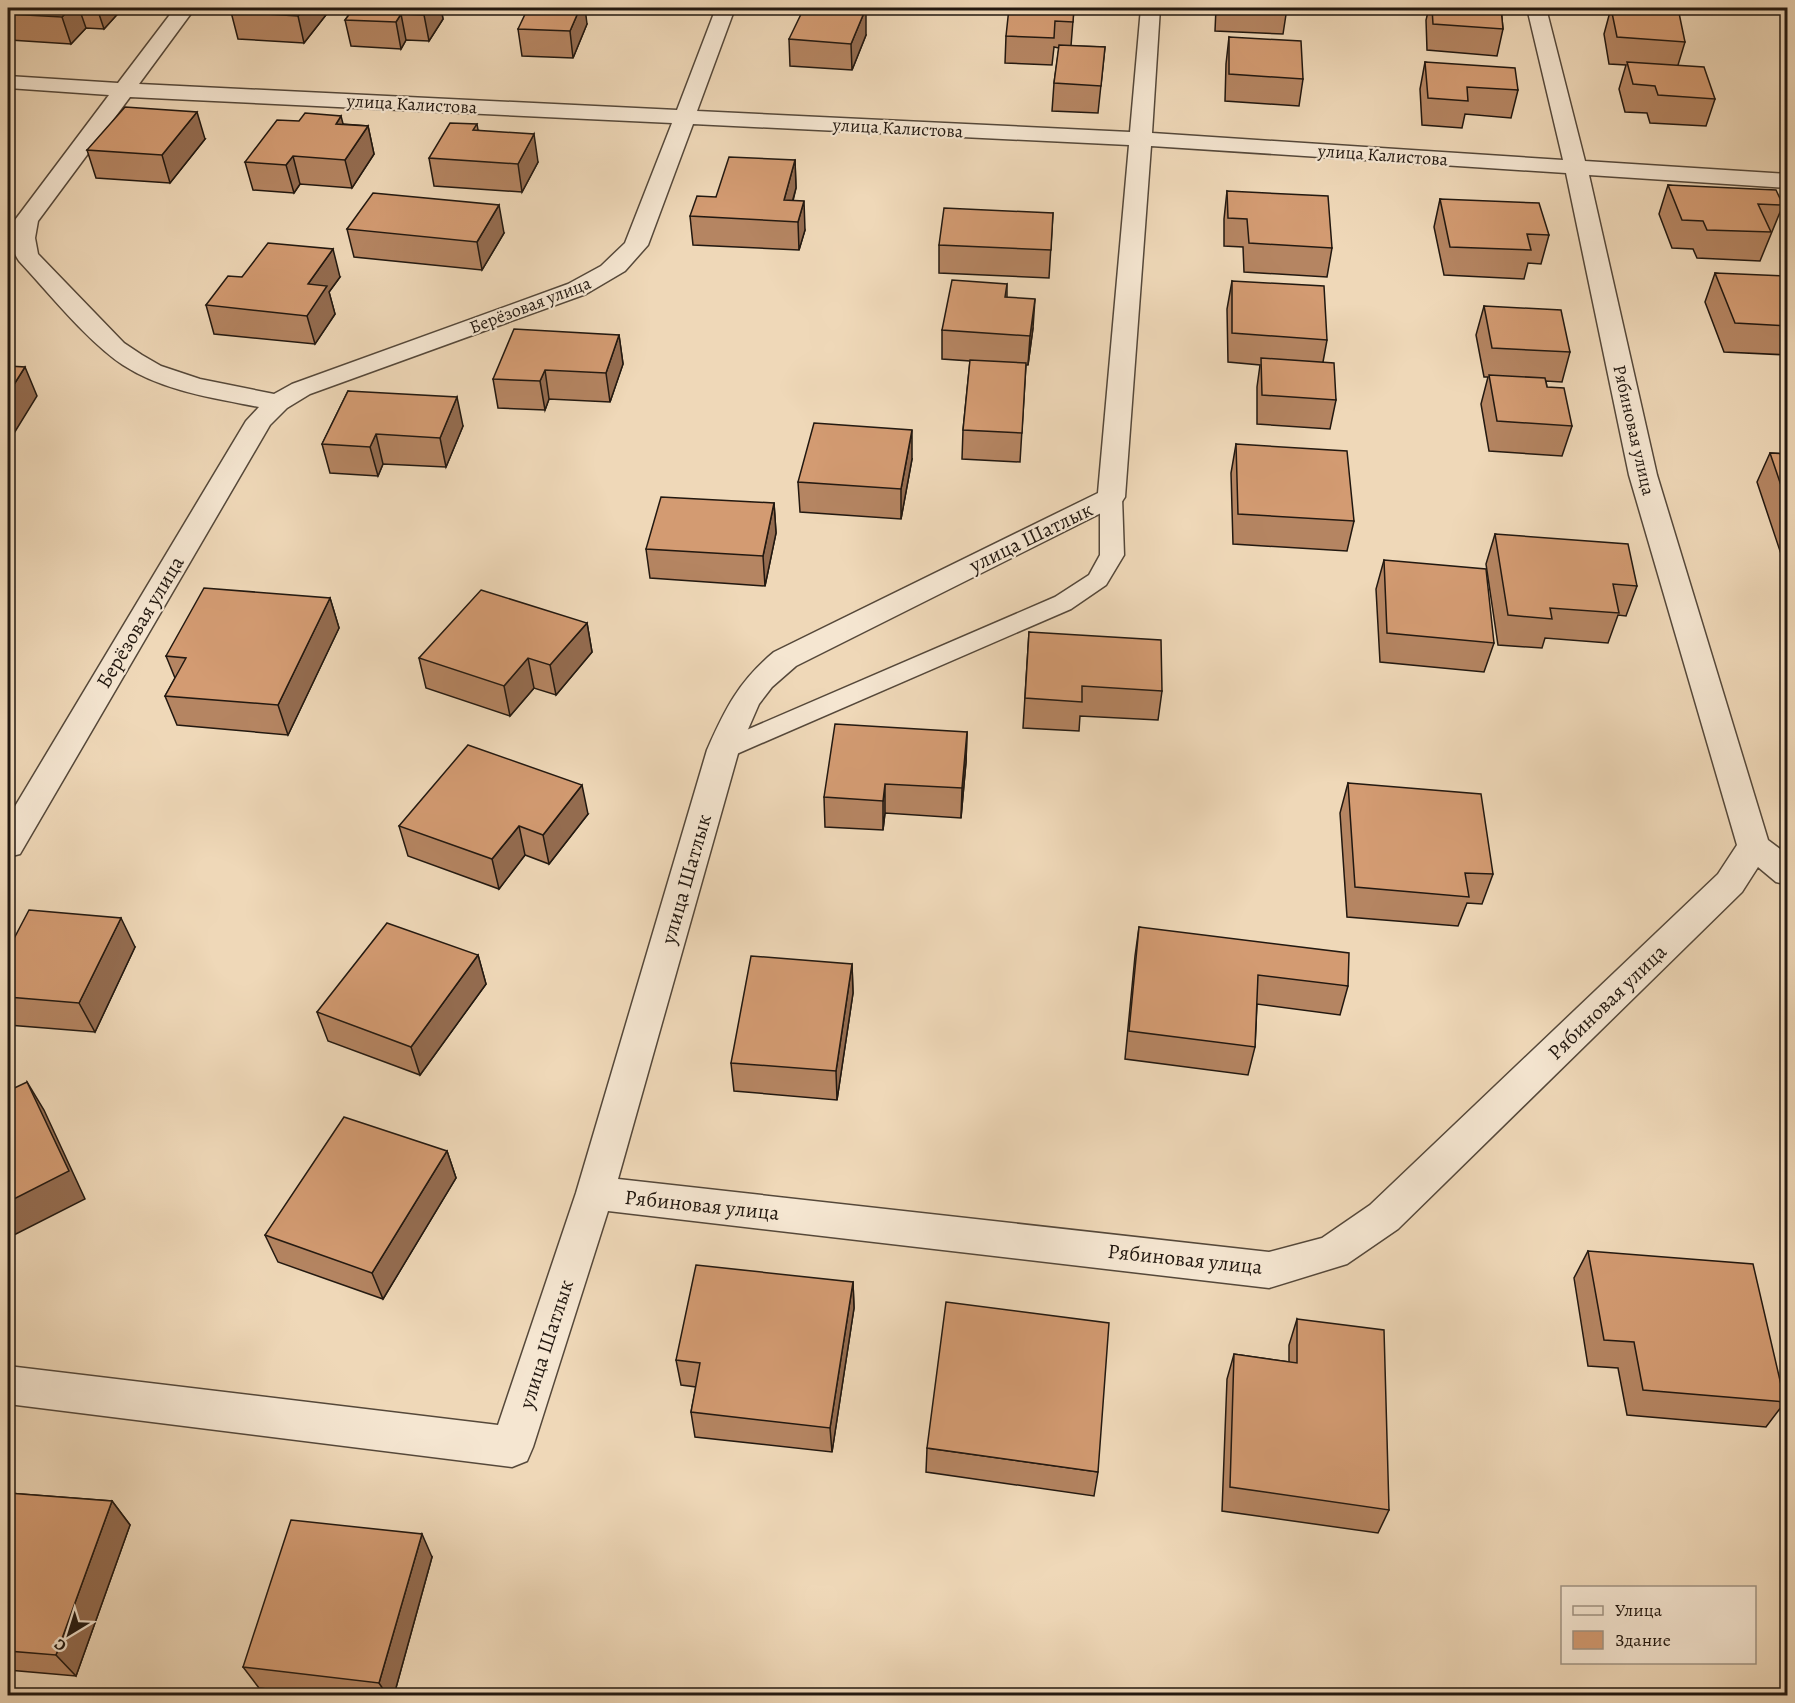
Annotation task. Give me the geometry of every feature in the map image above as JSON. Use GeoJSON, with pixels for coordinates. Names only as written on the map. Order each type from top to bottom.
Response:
{"type":"FeatureCollection","features":[{"type":"Feature","properties":{"kind":"street"},"geometry":{"type":"LineString","coordinates":[[185,8],[27,220],[23,229],[22,244],[27,256],[115,348],[130,360],[159,376],[182,384],[278,403]]}},
{"type":"Feature","properties":{"kind":"street","name":"Берёзовая улица"},"geometry":{"type":"LineString","coordinates":[[8,845],[259,421],[278,403],[301,389],[577,289],[605,276],[624,260],[636,245],[726,8]]}},
{"type":"Feature","properties":{"kind":"street","name":"улица Шатлык"},"geometry":{"type":"LineString","coordinates":[[8,1386],[512,1447],[595,1193],[723,750],[745,698],[761,678],[785,659],[1111,497],[1151,8]]}},
{"type":"Feature","properties":{"kind":"street","name":"Рябиновая улица"},"geometry":{"type":"LineString","coordinates":[[595,1193],[1269,1270],[1333,1252],[1384,1217],[1730,883],[1754,846],[1643,475],[1576,168],[1537,8]]}},
{"type":"Feature","properties":{"kind":"street","name":"улица Калистова"},"geometry":{"type":"LineString","coordinates":[[8,82],[123,90],[1140,140],[1788,181]]}},
{"type":"Feature","properties":{"kind":"street"},"geometry":{"type":"LineString","coordinates":[[1754,846],[1788,873]]}},
{"type":"Feature","properties":{"kind":"lane"},"geometry":{"type":"LineString","coordinates":[[723,750],[1063,603],[1098,580],[1112,555],[1111,497]]}},
{"type":"Feature","properties":{"kind":"building"},"geometry":{"type":"Polygon","coordinates":[[[8,8],[71,8],[62,17],[8,14],[8,8]]]}},
{"type":"Feature","properties":{"kind":"building"},"geometry":{"type":"Polygon","coordinates":[[[234,8],[305,8],[298,16],[231,12],[234,8]]]}},
{"type":"Feature","properties":{"kind":"building"},"geometry":{"type":"Polygon","coordinates":[[[354,8],[429,8],[424,15],[401,14],[396,22],[345,20],[354,8]]]}},
{"type":"Feature","properties":{"kind":"building"},"geometry":{"type":"Polygon","coordinates":[[[528,8],[580,8],[570,31],[518,29],[528,8]]]}},
{"type":"Feature","properties":{"kind":"building"},"geometry":{"type":"Polygon","coordinates":[[[804,8],[866,8],[851,44],[789,39],[804,8]]]}},
{"type":"Feature","properties":{"kind":"building"},"geometry":{"type":"Polygon","coordinates":[[[1009,8],[1074,8],[1073,22],[1055,21],[1054,38],[1006,36],[1009,8]]]}},
{"type":"Feature","properties":{"kind":"building"},"geometry":{"type":"Polygon","coordinates":[[[1432,8],[1501,8],[1503,29],[1433,24],[1432,8]]]}},
{"type":"Feature","properties":{"kind":"building"},"geometry":{"type":"Polygon","coordinates":[[[1611,8],[1679,13],[1685,42],[1617,37],[1611,8]]]}},
{"type":"Feature","properties":{"kind":"building"},"geometry":{"type":"Polygon","coordinates":[[[1229,37],[1301,41],[1303,79],[1229,74],[1229,37]]]}},
{"type":"Feature","properties":{"kind":"building"},"geometry":{"type":"Polygon","coordinates":[[[1059,45],[1105,47],[1101,86],[1054,83],[1059,45]]]}},
{"type":"Feature","properties":{"kind":"building"},"geometry":{"type":"Polygon","coordinates":[[[1425,62],[1515,68],[1518,90],[1467,87],[1468,101],[1428,98],[1425,62]]]}},
{"type":"Feature","properties":{"kind":"building"},"geometry":{"type":"Polygon","coordinates":[[[1627,62],[1704,67],[1715,99],[1658,95],[1655,86],[1633,84],[1627,62]]]}},
{"type":"Feature","properties":{"kind":"building"},"geometry":{"type":"Polygon","coordinates":[[[125,107],[197,112],[162,155],[87,150],[125,107]]]}},
{"type":"Feature","properties":{"kind":"building"},"geometry":{"type":"Polygon","coordinates":[[[305,113],[341,116],[336,124],[368,126],[345,160],[293,156],[286,165],[245,162],[277,120],[299,121],[305,113]]]}},
{"type":"Feature","properties":{"kind":"building"},"geometry":{"type":"Polygon","coordinates":[[[450,123],[477,124],[473,130],[534,134],[518,164],[429,158],[450,123]]]}},
{"type":"Feature","properties":{"kind":"building"},"geometry":{"type":"Polygon","coordinates":[[[729,157],[795,160],[784,200],[804,201],[798,222],[690,216],[697,196],[716,197],[729,157]]]}},
{"type":"Feature","properties":{"kind":"building"},"geometry":{"type":"Polygon","coordinates":[[[1668,185],[1776,190],[1783,205],[1758,204],[1771,232],[1707,230],[1703,221],[1682,220],[1668,185]]]}},
{"type":"Feature","properties":{"kind":"building"},"geometry":{"type":"Polygon","coordinates":[[[1227,191],[1328,196],[1332,248],[1249,243],[1247,219],[1228,218],[1227,191]]]}},
{"type":"Feature","properties":{"kind":"building"},"geometry":{"type":"Polygon","coordinates":[[[373,193],[499,205],[477,242],[347,229],[373,193]]]}},
{"type":"Feature","properties":{"kind":"building"},"geometry":{"type":"Polygon","coordinates":[[[1440,199],[1539,203],[1549,235],[1527,234],[1531,250],[1450,247],[1440,199]]]}},
{"type":"Feature","properties":{"kind":"building"},"geometry":{"type":"Polygon","coordinates":[[[944,208],[1053,213],[1051,250],[939,245],[944,208]]]}},
{"type":"Feature","properties":{"kind":"building"},"geometry":{"type":"Polygon","coordinates":[[[268,243],[333,249],[308,284],[327,286],[307,316],[206,305],[228,276],[242,277],[268,243]]]}},
{"type":"Feature","properties":{"kind":"building"},"geometry":{"type":"Polygon","coordinates":[[[1715,273],[1783,276],[1788,286],[1788,326],[1735,323],[1715,273]]]}},
{"type":"Feature","properties":{"kind":"building"},"geometry":{"type":"Polygon","coordinates":[[[952,280],[1007,284],[1005,297],[1035,299],[1030,336],[942,330],[952,280]]]}},
{"type":"Feature","properties":{"kind":"building"},"geometry":{"type":"Polygon","coordinates":[[[1232,281],[1324,286],[1327,340],[1232,333],[1232,281]]]}},
{"type":"Feature","properties":{"kind":"building"},"geometry":{"type":"Polygon","coordinates":[[[1484,306],[1561,310],[1570,352],[1492,348],[1484,306]]]}},
{"type":"Feature","properties":{"kind":"building"},"geometry":{"type":"Polygon","coordinates":[[[514,329],[619,335],[606,373],[545,370],[540,381],[493,379],[514,329]]]}},
{"type":"Feature","properties":{"kind":"building"},"geometry":{"type":"Polygon","coordinates":[[[1261,358],[1334,363],[1336,400],[1262,395],[1261,358]]]}},
{"type":"Feature","properties":{"kind":"building"},"geometry":{"type":"Polygon","coordinates":[[[970,360],[1026,363],[1022,433],[963,430],[970,360]]]}},
{"type":"Feature","properties":{"kind":"building"},"geometry":{"type":"Polygon","coordinates":[[[8,366],[25,367],[8,394],[8,366]]]}},
{"type":"Feature","properties":{"kind":"building"},"geometry":{"type":"Polygon","coordinates":[[[1489,375],[1545,378],[1547,387],[1564,388],[1572,426],[1497,421],[1489,375]]]}},
{"type":"Feature","properties":{"kind":"building"},"geometry":{"type":"Polygon","coordinates":[[[348,391],[457,397],[440,438],[376,434],[370,447],[322,444],[348,391]]]}},
{"type":"Feature","properties":{"kind":"building"},"geometry":{"type":"Polygon","coordinates":[[[814,423],[912,430],[901,489],[798,482],[814,423]]]}},
{"type":"Feature","properties":{"kind":"building"},"geometry":{"type":"Polygon","coordinates":[[[1236,444],[1347,451],[1354,521],[1238,514],[1236,444]]]}},
{"type":"Feature","properties":{"kind":"building"},"geometry":{"type":"Polygon","coordinates":[[[1770,453],[1788,454],[1788,506],[1770,453]]]}},
{"type":"Feature","properties":{"kind":"building"},"geometry":{"type":"Polygon","coordinates":[[[661,497],[774,503],[763,556],[646,549],[661,497]]]}},
{"type":"Feature","properties":{"kind":"building"},"geometry":{"type":"Polygon","coordinates":[[[1495,534],[1628,544],[1637,586],[1613,584],[1619,613],[1550,608],[1552,619],[1508,615],[1495,534]]]}},
{"type":"Feature","properties":{"kind":"building"},"geometry":{"type":"Polygon","coordinates":[[[1384,560],[1486,569],[1494,643],[1387,633],[1384,560]]]}},
{"type":"Feature","properties":{"kind":"building"},"geometry":{"type":"Polygon","coordinates":[[[204,588],[330,598],[278,705],[165,696],[186,658],[166,656],[204,588]]]}},
{"type":"Feature","properties":{"kind":"building"},"geometry":{"type":"Polygon","coordinates":[[[481,590],[587,623],[550,665],[528,658],[504,686],[419,658],[481,590]]]}},
{"type":"Feature","properties":{"kind":"building"},"geometry":{"type":"Polygon","coordinates":[[[1029,632],[1161,640],[1162,691],[1082,686],[1082,702],[1025,698],[1029,632]]]}},
{"type":"Feature","properties":{"kind":"building"},"geometry":{"type":"Polygon","coordinates":[[[835,724],[967,732],[962,788],[885,784],[883,801],[824,797],[835,724]]]}},
{"type":"Feature","properties":{"kind":"building"},"geometry":{"type":"Polygon","coordinates":[[[468,745],[582,785],[543,835],[519,826],[492,859],[399,826],[468,745]]]}},
{"type":"Feature","properties":{"kind":"building"},"geometry":{"type":"Polygon","coordinates":[[[1348,783],[1481,794],[1493,874],[1465,873],[1469,897],[1355,887],[1348,783]]]}},
{"type":"Feature","properties":{"kind":"building"},"geometry":{"type":"Polygon","coordinates":[[[29,910],[121,918],[79,1003],[8,997],[8,950],[29,910]]]}},
{"type":"Feature","properties":{"kind":"building"},"geometry":{"type":"Polygon","coordinates":[[[387,923],[478,955],[411,1047],[317,1012],[387,923]]]}},
{"type":"Feature","properties":{"kind":"building"},"geometry":{"type":"Polygon","coordinates":[[[1139,927],[1349,953],[1348,986],[1258,975],[1255,1047],[1129,1031],[1139,927]]]}},
{"type":"Feature","properties":{"kind":"building"},"geometry":{"type":"Polygon","coordinates":[[[751,956],[852,964],[836,1071],[731,1063],[751,956]]]}},
{"type":"Feature","properties":{"kind":"building"},"geometry":{"type":"Polygon","coordinates":[[[27,1082],[69,1171],[8,1202],[8,1091],[27,1082]]]}},
{"type":"Feature","properties":{"kind":"building"},"geometry":{"type":"Polygon","coordinates":[[[344,1117],[447,1151],[372,1273],[265,1235],[344,1117]]]}},
{"type":"Feature","properties":{"kind":"building"},"geometry":{"type":"Polygon","coordinates":[[[1588,1251],[1753,1264],[1785,1402],[1643,1390],[1634,1342],[1604,1340],[1588,1251]]]}},
{"type":"Feature","properties":{"kind":"building"},"geometry":{"type":"Polygon","coordinates":[[[696,1265],[853,1282],[830,1428],[691,1412],[700,1363],[676,1360],[696,1265]]]}},
{"type":"Feature","properties":{"kind":"building"},"geometry":{"type":"Polygon","coordinates":[[[946,1302],[1109,1323],[1098,1472],[927,1448],[946,1302]]]}},
{"type":"Feature","properties":{"kind":"building"},"geometry":{"type":"Polygon","coordinates":[[[1297,1319],[1384,1330],[1389,1510],[1230,1487],[1234,1354],[1297,1363],[1297,1319]]]}},
{"type":"Feature","properties":{"kind":"building"},"geometry":{"type":"Polygon","coordinates":[[[8,1493],[112,1501],[56,1655],[8,1651],[8,1493]]]}},
{"type":"Feature","properties":{"kind":"building"},"geometry":{"type":"Polygon","coordinates":[[[291,1520],[422,1534],[379,1683],[243,1667],[291,1520]]]}}]}
